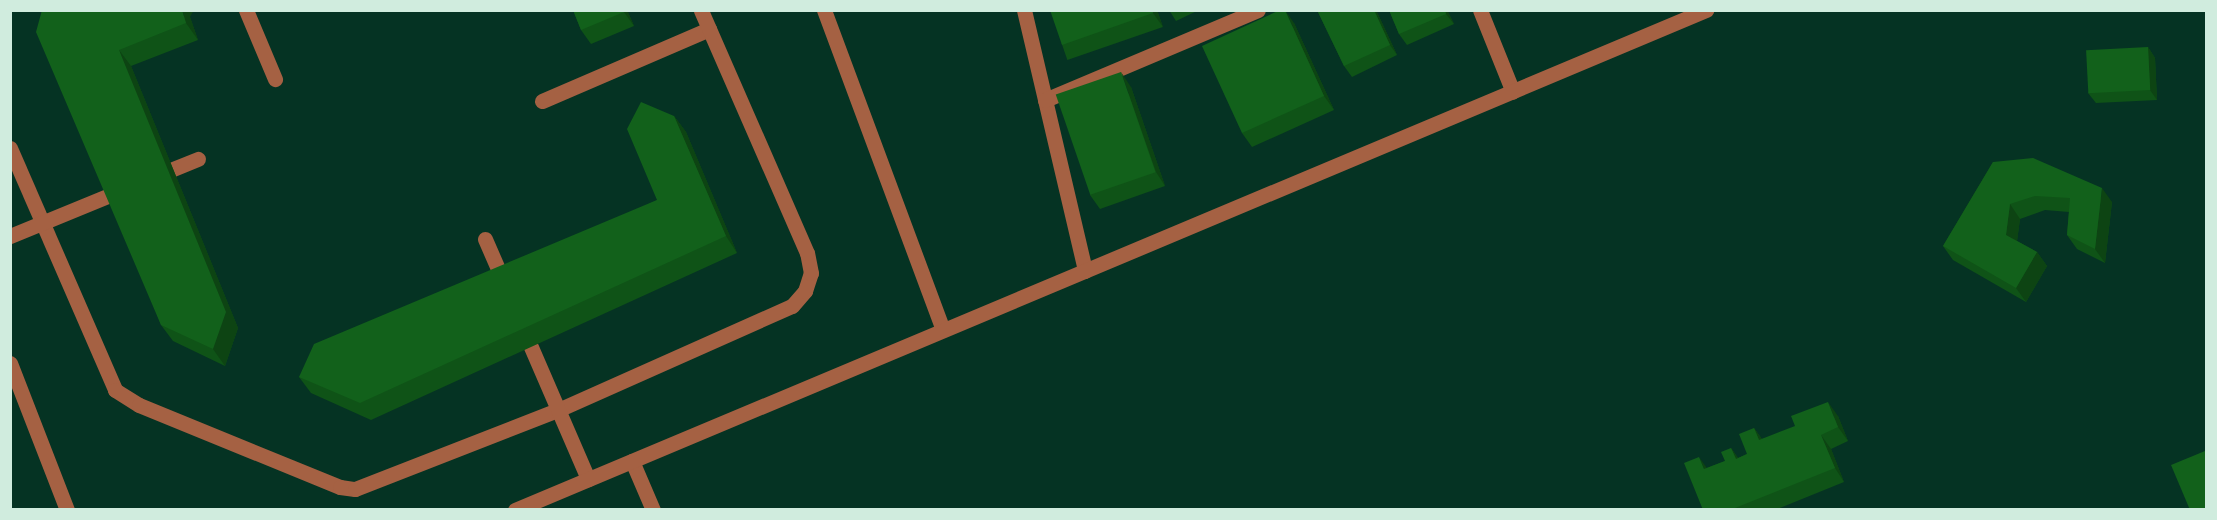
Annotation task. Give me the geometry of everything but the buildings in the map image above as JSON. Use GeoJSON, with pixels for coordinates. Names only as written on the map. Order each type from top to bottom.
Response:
{"type":"FeatureCollection","features":[{"type":"Feature","properties":{"kind":"street"},"geometry":{"type":"LineString","coordinates":[[246,10],[275,79]]}},
{"type":"Feature","properties":{"kind":"street"},"geometry":{"type":"LineString","coordinates":[[10,148],[115,390],[139,405],[340,487],[370,484],[558,410],[792,306],[805,291],[811,273],[807,253],[701,10]]}},
{"type":"Feature","properties":{"kind":"street"},"geometry":{"type":"LineString","coordinates":[[824,10],[943,330]]}},
{"type":"Feature","properties":{"kind":"street"},"geometry":{"type":"LineString","coordinates":[[1024,10],[1085,270]]}},
{"type":"Feature","properties":{"kind":"street"},"geometry":{"type":"LineString","coordinates":[[1045,100],[1258,10]]}},
{"type":"Feature","properties":{"kind":"street"},"geometry":{"type":"LineString","coordinates":[[1480,10],[1513,92]]}},
{"type":"Feature","properties":{"kind":"street"},"geometry":{"type":"LineString","coordinates":[[515,510],[1706,10]]}},
{"type":"Feature","properties":{"kind":"street"},"geometry":{"type":"LineString","coordinates":[[542,101],[710,30]]}},
{"type":"Feature","properties":{"kind":"street"},"geometry":{"type":"LineString","coordinates":[[173,169],[198,159]]}},
{"type":"Feature","properties":{"kind":"street"},"geometry":{"type":"LineString","coordinates":[[10,236],[110,195]]}},
{"type":"Feature","properties":{"kind":"street"},"geometry":{"type":"LineString","coordinates":[[485,239],[505,285]]}},
{"type":"Feature","properties":{"kind":"street"},"geometry":{"type":"LineString","coordinates":[[531,347],[588,479]]}},
{"type":"Feature","properties":{"kind":"street"},"geometry":{"type":"LineString","coordinates":[[10,363],[67,510]]}},
{"type":"Feature","properties":{"kind":"street"},"geometry":{"type":"LineString","coordinates":[[632,461],[653,510]]}}]}
